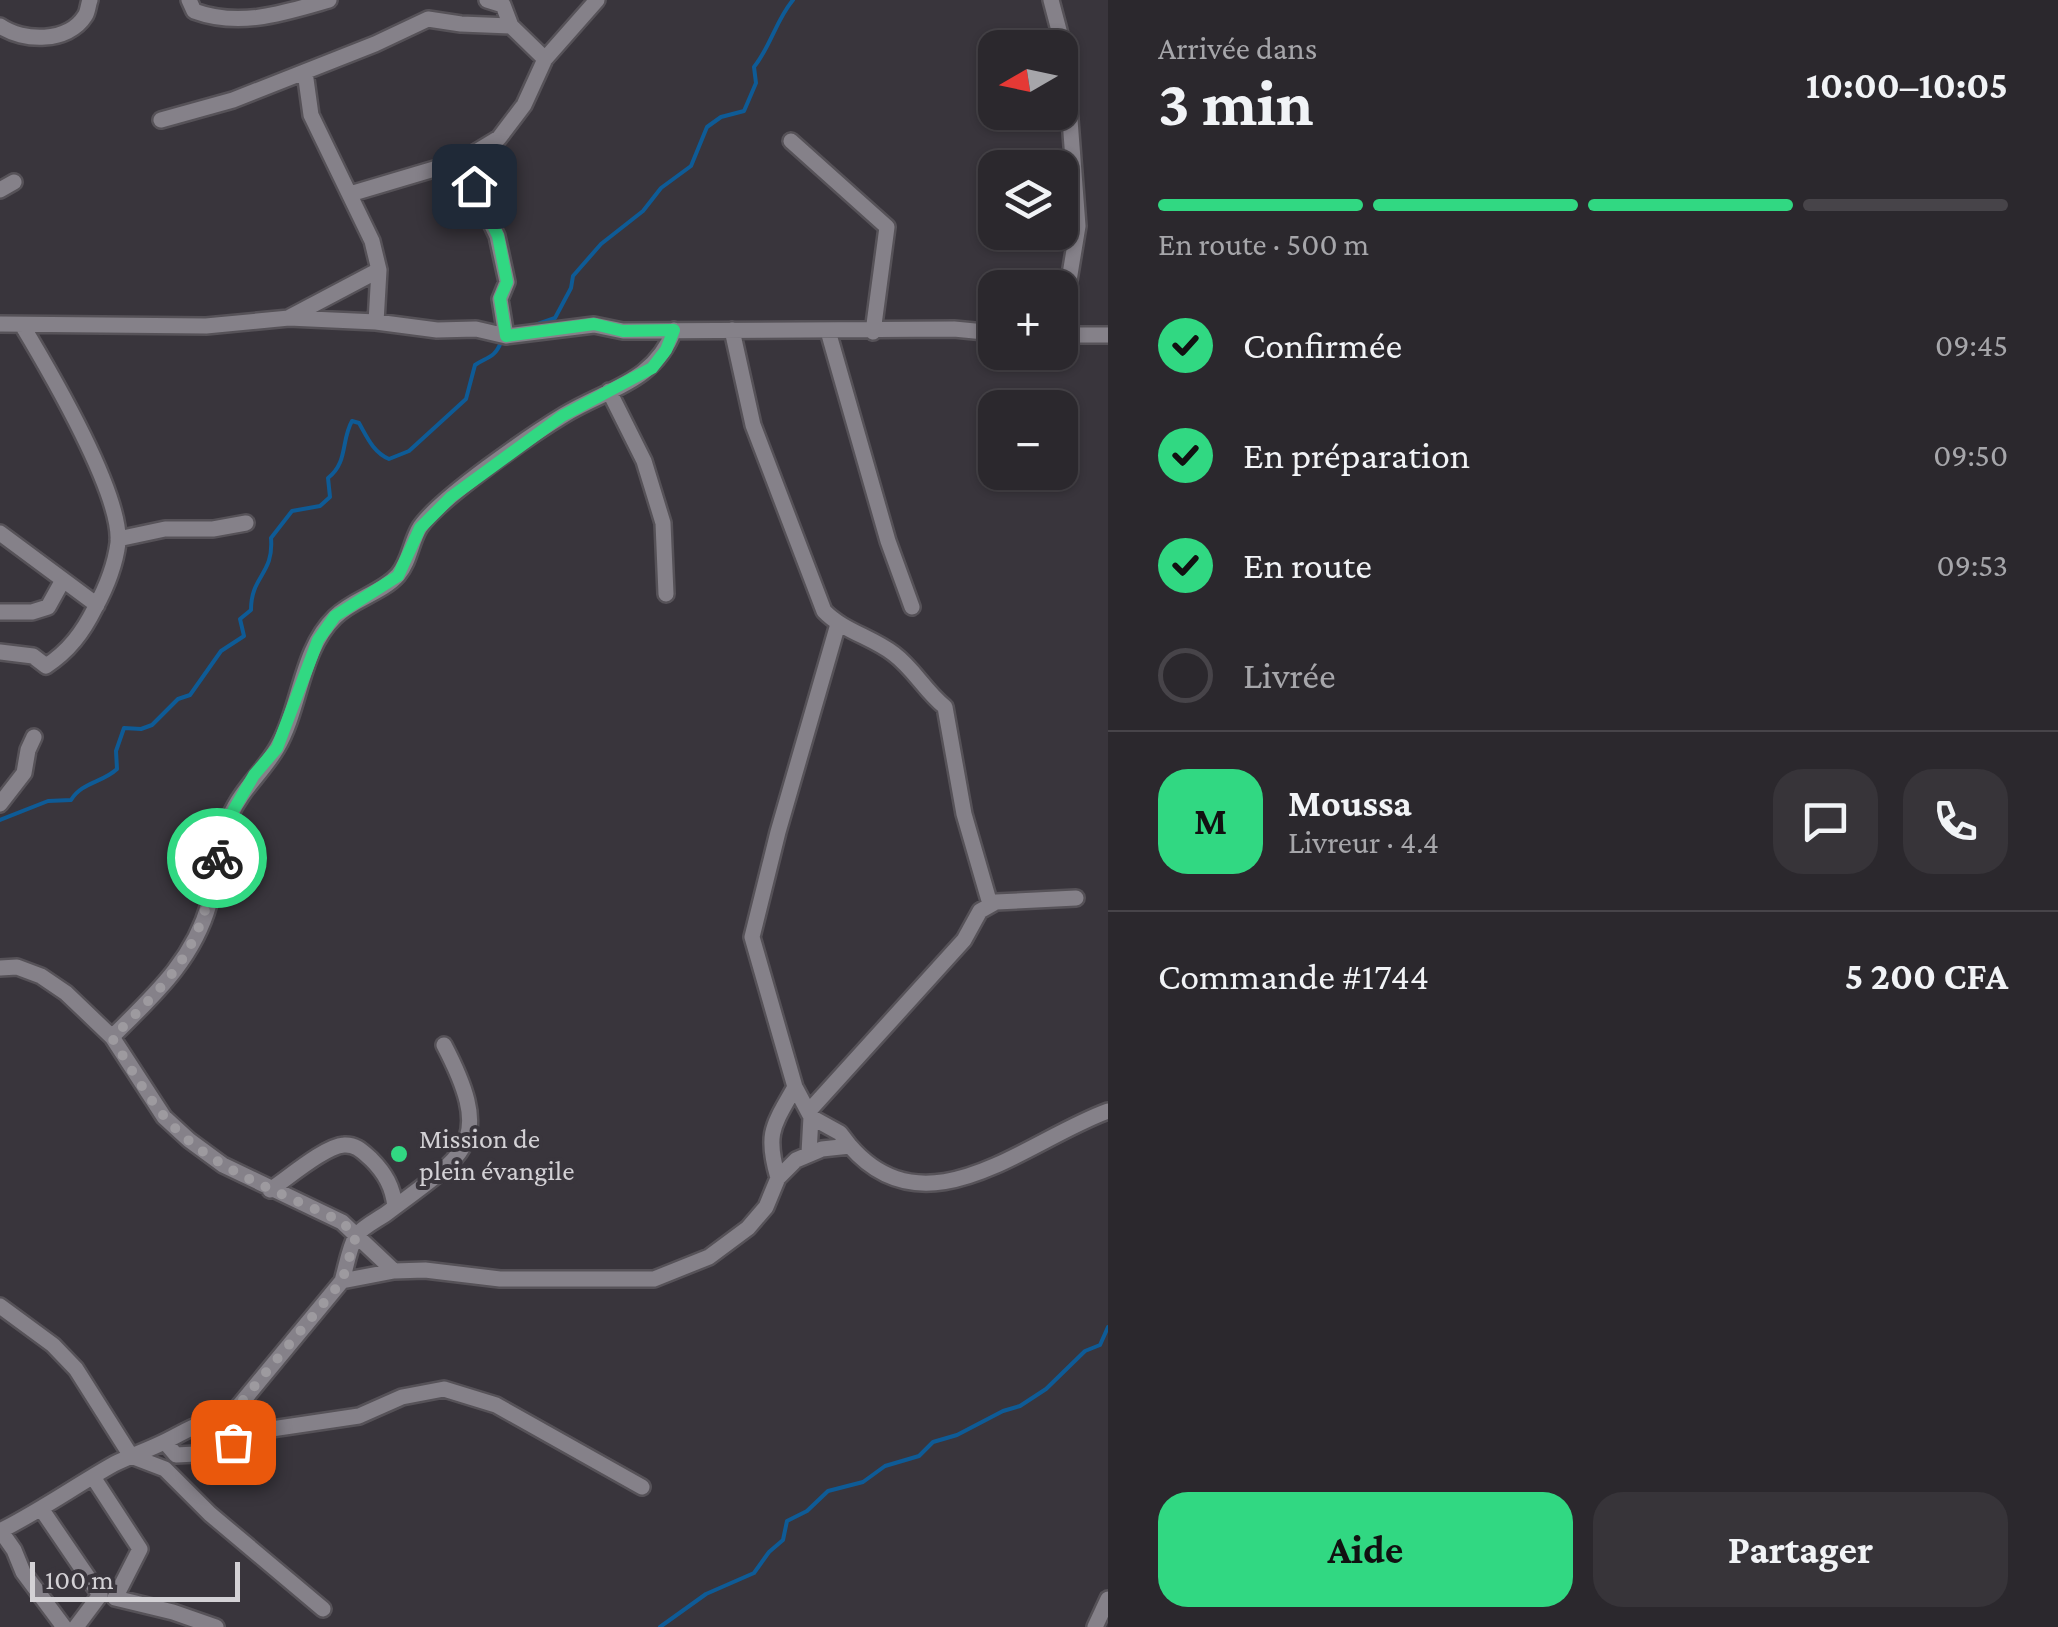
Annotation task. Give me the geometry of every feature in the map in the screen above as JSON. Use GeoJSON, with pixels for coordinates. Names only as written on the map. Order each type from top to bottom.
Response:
{"type":"FeatureCollection","features":[{"type":"Feature","properties":{"kind":"street"},"geometry":{"type":"LineString","coordinates":[[0,26],[9,33],[27,37],[61,35],[84,18],[90,0]]}},
{"type":"Feature","properties":{"kind":"street"},"geometry":{"type":"LineString","coordinates":[[189,0],[194,11],[218,20],[284,13],[329,0]]}},
{"type":"Feature","properties":{"kind":"street"},"geometry":{"type":"LineString","coordinates":[[487,0],[503,6],[511,26],[545,59]]}},
{"type":"Feature","properties":{"kind":"street"},"geometry":{"type":"LineString","coordinates":[[350,194],[462,160],[499,138],[514,122],[545,59],[597,0]]}},
{"type":"Feature","properties":{"kind":"street"},"geometry":{"type":"LineString","coordinates":[[1051,0],[1065,53],[1078,226],[1071,270]]}},
{"type":"Feature","properties":{"kind":"street"},"geometry":{"type":"LineString","coordinates":[[162,120],[233,100],[428,18],[511,26]]}},
{"type":"Feature","properties":{"kind":"street"},"geometry":{"type":"LineString","coordinates":[[306,72],[310,115],[372,241],[379,270],[376,322]]}},
{"type":"Feature","properties":{"kind":"street"},"geometry":{"type":"LineString","coordinates":[[790,141],[888,227],[873,332]]}},
{"type":"Feature","properties":{"kind":"street"},"geometry":{"type":"LineString","coordinates":[[462,160],[498,236],[507,282],[500,298],[506,336]]}},
{"type":"Feature","properties":{"kind":"street"},"geometry":{"type":"LineString","coordinates":[[289,318],[379,270]]}},
{"type":"Feature","properties":{"kind":"street"},"geometry":{"type":"LineString","coordinates":[[0,324],[206,326],[289,318],[438,330],[476,328],[506,336],[594,324],[623,331],[978,332]]}},
{"type":"Feature","properties":{"kind":"street"},"geometry":{"type":"LineString","coordinates":[[0,652],[33,656],[46,666],[65,654],[106,588],[118,538],[102,478],[22,325]]}},
{"type":"Feature","properties":{"kind":"street"},"geometry":{"type":"LineString","coordinates":[[112,1038],[176,972],[192,944],[208,904],[217,855],[230,816],[254,775],[277,748],[318,640],[335,616],[398,576],[420,528],[451,497],[562,416],[652,368],[666,350],[674,330]]}},
{"type":"Feature","properties":{"kind":"street"},"geometry":{"type":"LineString","coordinates":[[732,330],[753,425],[824,611],[838,624],[892,652],[945,708],[964,814],[990,904]]}},
{"type":"Feature","properties":{"kind":"street"},"geometry":{"type":"LineString","coordinates":[[828,331],[888,541],[912,607]]}},
{"type":"Feature","properties":{"kind":"street"},"geometry":{"type":"LineString","coordinates":[[1078,334],[1108,335]]}},
{"type":"Feature","properties":{"kind":"street"},"geometry":{"type":"LineString","coordinates":[[609,391],[644,461],[663,523],[666,594]]}},
{"type":"Feature","properties":{"kind":"street"},"geometry":{"type":"LineString","coordinates":[[118,538],[165,529],[213,529],[246,522]]}},
{"type":"Feature","properties":{"kind":"street"},"geometry":{"type":"LineString","coordinates":[[0,533],[97,605]]}},
{"type":"Feature","properties":{"kind":"street"},"geometry":{"type":"LineString","coordinates":[[0,613],[48,607],[63,580]]}},
{"type":"Feature","properties":{"kind":"street"},"geometry":{"type":"LineString","coordinates":[[809,1153],[810,1114],[795,1086],[752,938],[838,624]]}},
{"type":"Feature","properties":{"kind":"street"},"geometry":{"type":"LineString","coordinates":[[0,804],[24,773],[34,737]]}},
{"type":"Feature","properties":{"kind":"street"},"geometry":{"type":"LineString","coordinates":[[810,1114],[964,940],[980,911],[990,904],[1076,898]]}},
{"type":"Feature","properties":{"kind":"street"},"geometry":{"type":"LineString","coordinates":[[0,968],[17,967],[41,976],[66,993],[112,1038],[164,1117],[188,1140],[270,1190],[342,1222],[394,1270]]}},
{"type":"Feature","properties":{"kind":"street"},"geometry":{"type":"LineString","coordinates":[[214,1453],[228,1418],[342,1281],[356,1236],[454,1162],[468,1141],[470,1121],[462,1081],[444,1045]]}},
{"type":"Feature","properties":{"kind":"street"},"geometry":{"type":"LineString","coordinates":[[778,1178],[770,1155],[770,1140],[795,1086]]}},
{"type":"Feature","properties":{"kind":"street"},"geometry":{"type":"LineString","coordinates":[[810,1114],[840,1132],[874,1170],[918,1183],[944,1182],[1022,1155],[1108,1112]]}},
{"type":"Feature","properties":{"kind":"street"},"geometry":{"type":"LineString","coordinates":[[270,1190],[344,1144],[360,1148],[378,1167],[393,1189],[395,1207]]}},
{"type":"Feature","properties":{"kind":"street"},"geometry":{"type":"LineString","coordinates":[[342,1281],[394,1270],[537,1281],[591,1276],[654,1279],[689,1267],[732,1240],[759,1216],[778,1178],[796,1160],[809,1153],[850,1146]]}},
{"type":"Feature","properties":{"kind":"street"},"geometry":{"type":"LineString","coordinates":[[0,1306],[53,1345],[76,1369],[131,1456],[165,1469],[210,1514],[324,1609]]}},
{"type":"Feature","properties":{"kind":"street"},"geometry":{"type":"LineString","coordinates":[[165,1442],[176,1455],[214,1453],[251,1432],[359,1416],[402,1397],[444,1388],[496,1405],[642,1487]]}},
{"type":"Feature","properties":{"kind":"street"},"geometry":{"type":"LineString","coordinates":[[64,1627],[23,1572],[0,1531],[131,1456],[204,1420],[228,1418],[251,1432]]}},
{"type":"Feature","properties":{"kind":"street"},"geometry":{"type":"LineString","coordinates":[[94,1477],[140,1549],[115,1598],[216,1627]]}},
{"type":"Feature","properties":{"kind":"street"},"geometry":{"type":"LineString","coordinates":[[42,1510],[100,1596],[76,1627]]}},
{"type":"Feature","properties":{"kind":"street"},"geometry":{"type":"LineString","coordinates":[[1095,1627],[1108,1599]]}},
{"type":"Feature","properties":{"kind":"waterway"},"geometry":{"type":"LineString","coordinates":[[535,325],[555,318],[573,276],[601,244],[643,211],[661,188],[691,166],[707,127],[721,117],[744,111],[756,83],[754,67],[793,0]]}},
{"type":"Feature","properties":{"kind":"waterway"},"geometry":{"type":"LineString","coordinates":[[0,820],[48,801],[71,800],[111,774],[117,769],[116,751],[124,728],[152,725],[178,699],[190,695],[221,651],[244,636],[240,619],[251,610],[255,589],[269,560],[271,538],[292,511],[320,506],[330,497],[328,478],[339,465],[352,421],[359,423],[383,456],[389,459],[409,451],[466,399],[475,365],[493,354],[501,342]]}},
{"type":"Feature","properties":{"kind":"waterway"},"geometry":{"type":"LineString","coordinates":[[660,1627],[706,1594],[754,1573],[783,1540],[787,1521],[807,1511],[828,1491],[863,1482],[885,1466],[919,1456],[933,1442],[1020,1406],[1046,1389],[1085,1351],[1100,1345],[1108,1327]]}},
{"type":"Feature","properties":{"kind":"way so far"},"geometry":{"type":"LineString","coordinates":[[217,858],[208,904],[176,972],[112,1038],[164,1117],[188,1140],[270,1190],[342,1222],[356,1236],[342,1281],[228,1418],[251,1432],[233,1442]]}},
{"type":"Feature","properties":{"kind":"place","name":"Mission de plein évangile"},"geometry":{"type":"Point","coordinates":[399,1154]}},
{"type":"Feature","properties":{"kind":"route"},"geometry":{"type":"LineString","coordinates":[[217,858],[230,816],[254,775],[277,748],[318,640],[335,616],[398,576],[420,528],[451,497],[562,416],[652,368],[666,350],[674,330],[623,331],[594,324],[506,336],[500,298],[507,282],[498,236],[474,186]]}}]}
